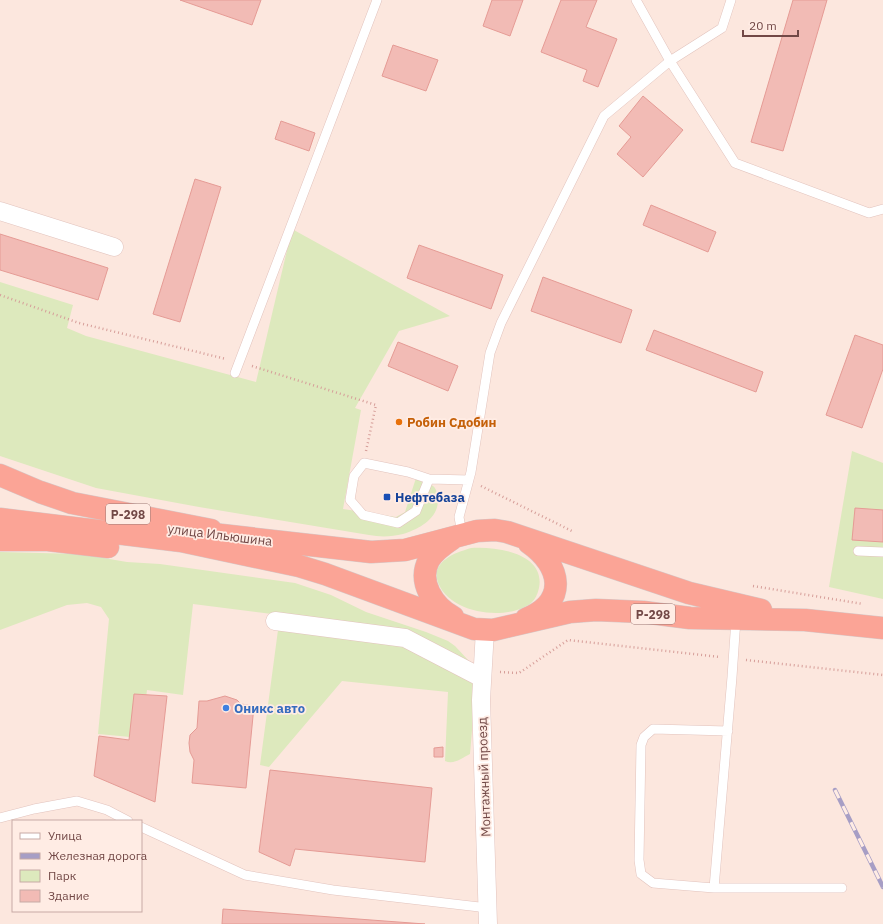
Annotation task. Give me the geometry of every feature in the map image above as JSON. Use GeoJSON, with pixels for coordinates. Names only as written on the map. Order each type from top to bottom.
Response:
{"type":"FeatureCollection","features":[{"type":"Feature","properties":{"kind":"highway","name":"Р-298"},"geometry":{"type":"LineString","coordinates":[[0,475],[40,492],[72,502],[258,548]]}},
{"type":"Feature","properties":{"kind":"highway","name":"улица Ильюшина"},"geometry":{"type":"LineString","coordinates":[[0,506],[258,548],[292,565],[325,574],[485,628]]}},
{"type":"Feature","properties":{"kind":"highway","name":"улица Ильюшина"},"geometry":{"type":"LineString","coordinates":[[0,519],[181,542],[258,548],[297,544],[352,551],[386,552],[418,547],[459,535]]}},
{"type":"Feature","properties":{"kind":"highway","name":"Р-298"},"geometry":{"type":"LineString","coordinates":[[805,620],[689,593],[508,532],[495,530],[477,530],[459,535],[437,550],[429,559],[426,566],[425,579],[429,591],[438,606],[448,614],[485,628],[581,610],[621,611],[690,618],[805,620],[883,628]]}},
{"type":"Feature","properties":{"kind":"highway","name":"Р-298"},"geometry":{"type":"LineString","coordinates":[[485,628],[539,612],[550,600],[555,587],[552,568],[546,559],[539,550],[518,536]]}},
{"type":"Feature","properties":{"kind":"highway"},"geometry":{"type":"LineString","coordinates":[[0,540],[48,540],[154,553],[258,548]]}},
{"type":"Feature","properties":{"kind":"street"},"geometry":{"type":"LineString","coordinates":[[0,211],[114,247]]}},
{"type":"Feature","properties":{"kind":"street"},"geometry":{"type":"LineString","coordinates":[[274,621],[405,638],[483,675]]}},
{"type":"Feature","properties":{"kind":"street","name":"Монтажный проезд"},"geometry":{"type":"LineString","coordinates":[[485,628],[481,700],[488,916]]}},
{"type":"Feature","properties":{"kind":"lane"},"geometry":{"type":"LineString","coordinates":[[235,373],[376,0]]}},
{"type":"Feature","properties":{"kind":"lane"},"geometry":{"type":"LineString","coordinates":[[636,0],[670,61],[735,163],[869,213],[883,209]]}},
{"type":"Feature","properties":{"kind":"lane"},"geometry":{"type":"LineString","coordinates":[[459,535],[459,517],[469,480],[490,353],[501,323],[604,116],[670,61],[722,28],[731,0]]}},
{"type":"Feature","properties":{"kind":"lane"},"geometry":{"type":"LineString","coordinates":[[429,480],[416,511],[398,523],[363,515],[350,500],[354,476],[364,463],[408,472],[429,480],[469,480]]}},
{"type":"Feature","properties":{"kind":"lane"},"geometry":{"type":"LineString","coordinates":[[858,551],[883,552]]}},
{"type":"Feature","properties":{"kind":"lane"},"geometry":{"type":"LineString","coordinates":[[714,888],[734,658],[736,618]]}},
{"type":"Feature","properties":{"kind":"lane"},"geometry":{"type":"LineString","coordinates":[[728,731],[653,729],[644,736],[641,745],[640,874],[652,883],[714,888],[842,888]]}},
{"type":"Feature","properties":{"kind":"lane"},"geometry":{"type":"LineString","coordinates":[[0,818],[34,809],[77,801],[107,810],[126,820]]}},
{"type":"Feature","properties":{"kind":"lane"},"geometry":{"type":"LineString","coordinates":[[142,827],[245,875],[488,916]]}},
{"type":"Feature","properties":{"kind":"path"},"geometry":{"type":"LineString","coordinates":[[0,295],[79,323],[239,362],[376,405],[364,463]]}},
{"type":"Feature","properties":{"kind":"path"},"geometry":{"type":"LineString","coordinates":[[469,480],[579,534]]}},
{"type":"Feature","properties":{"kind":"path"},"geometry":{"type":"LineString","coordinates":[[751,586],[780,589],[868,605]]}},
{"type":"Feature","properties":{"kind":"path"},"geometry":{"type":"LineString","coordinates":[[483,675],[519,673],[568,640],[883,675]]}},
{"type":"Feature","properties":{"kind":"green space"},"geometry":{"type":"Polygon","coordinates":[[[292,229],[450,316],[399,331],[355,408],[361,410],[343,509],[396,517],[405,512],[416,478],[434,487],[438,500],[435,513],[421,526],[403,534],[373,536],[96,488],[0,456],[0,282],[73,305],[67,328],[86,336],[256,382],[292,229]]]}},
{"type":"Feature","properties":{"kind":"green space"},"geometry":{"type":"Polygon","coordinates":[[[852,451],[883,463],[883,599],[829,587],[852,451]]]}},
{"type":"Feature","properties":{"kind":"green space"},"geometry":{"type":"Polygon","coordinates":[[[471,548],[493,548],[517,554],[527,559],[535,567],[539,576],[538,593],[534,600],[525,607],[517,610],[495,613],[470,609],[459,605],[449,598],[442,590],[437,579],[438,568],[452,555],[471,548]]]}},
{"type":"Feature","properties":{"kind":"green space"},"geometry":{"type":"Polygon","coordinates":[[[0,552],[80,554],[127,562],[160,564],[295,583],[331,595],[366,612],[448,641],[455,646],[469,661],[476,683],[470,754],[455,762],[445,761],[448,692],[342,681],[269,767],[260,765],[280,615],[193,604],[183,695],[147,690],[141,738],[98,734],[109,619],[101,607],[87,603],[67,605],[0,630],[0,552]]]}},
{"type":"Feature","properties":{"kind":"building"},"geometry":{"type":"Polygon","coordinates":[[[180,0],[261,0],[252,25],[180,0]]]}},
{"type":"Feature","properties":{"kind":"building"},"geometry":{"type":"Polygon","coordinates":[[[492,0],[523,0],[510,36],[483,26],[492,0]]]}},
{"type":"Feature","properties":{"kind":"building"},"geometry":{"type":"Polygon","coordinates":[[[561,0],[597,0],[586,27],[617,39],[598,87],[583,81],[587,70],[541,52],[561,0]]]}},
{"type":"Feature","properties":{"kind":"building"},"geometry":{"type":"Polygon","coordinates":[[[793,0],[827,0],[783,151],[751,142],[793,0]]]}},
{"type":"Feature","properties":{"kind":"building"},"geometry":{"type":"Polygon","coordinates":[[[393,45],[438,60],[426,91],[382,76],[393,45]]]}},
{"type":"Feature","properties":{"kind":"building"},"geometry":{"type":"Polygon","coordinates":[[[643,96],[683,130],[643,177],[617,154],[631,137],[619,126],[643,96]]]}},
{"type":"Feature","properties":{"kind":"building"},"geometry":{"type":"Polygon","coordinates":[[[281,121],[315,133],[309,151],[275,139],[281,121]]]}},
{"type":"Feature","properties":{"kind":"building"},"geometry":{"type":"Polygon","coordinates":[[[195,179],[221,187],[180,322],[153,314],[195,179]]]}},
{"type":"Feature","properties":{"kind":"building"},"geometry":{"type":"Polygon","coordinates":[[[651,205],[716,232],[708,252],[643,225],[651,205]]]}},
{"type":"Feature","properties":{"kind":"building"},"geometry":{"type":"Polygon","coordinates":[[[0,234],[108,268],[98,300],[0,270],[0,234]]]}},
{"type":"Feature","properties":{"kind":"building"},"geometry":{"type":"Polygon","coordinates":[[[419,245],[503,275],[491,309],[407,278],[419,245]]]}},
{"type":"Feature","properties":{"kind":"building"},"geometry":{"type":"Polygon","coordinates":[[[543,277],[632,310],[621,343],[531,311],[543,277]]]}},
{"type":"Feature","properties":{"kind":"building"},"geometry":{"type":"Polygon","coordinates":[[[654,330],[763,372],[756,392],[646,350],[654,330]]]}},
{"type":"Feature","properties":{"kind":"building"},"geometry":{"type":"Polygon","coordinates":[[[855,335],[883,345],[883,369],[862,428],[826,415],[855,335]]]}},
{"type":"Feature","properties":{"kind":"building"},"geometry":{"type":"Polygon","coordinates":[[[398,342],[458,366],[448,391],[388,366],[398,342]]]}},
{"type":"Feature","properties":{"kind":"building"},"geometry":{"type":"Polygon","coordinates":[[[855,508],[883,510],[883,542],[852,540],[855,508]]]}},
{"type":"Feature","properties":{"kind":"building"},"geometry":{"type":"Polygon","coordinates":[[[134,694],[167,696],[155,802],[94,776],[99,736],[129,740],[134,694]]]}},
{"type":"Feature","properties":{"kind":"building"},"geometry":{"type":"Polygon","coordinates":[[[225,696],[237,700],[241,704],[254,706],[246,788],[192,783],[194,760],[190,752],[189,743],[190,735],[197,728],[199,701],[207,701],[225,696]]]}},
{"type":"Feature","properties":{"kind":"building"},"geometry":{"type":"Polygon","coordinates":[[[443,747],[443,757],[434,757],[434,748],[443,747]]]}},
{"type":"Feature","properties":{"kind":"building"},"geometry":{"type":"Polygon","coordinates":[[[270,770],[432,788],[425,862],[295,849],[290,866],[259,852],[270,770]]]}},
{"type":"Feature","properties":{"kind":"building"},"geometry":{"type":"Polygon","coordinates":[[[223,909],[425,924],[222,924],[223,909]]]}},
{"type":"Feature","properties":{"kind":"railway"},"geometry":{"type":"LineString","coordinates":[[835,790],[883,887]]}},
{"type":"Feature","properties":{"kind":"place","name":"Робин Сдобин"},"geometry":{"type":"Point","coordinates":[399,422]}},
{"type":"Feature","properties":{"kind":"place","name":"Нефтебаза"},"geometry":{"type":"Point","coordinates":[387,497]}},
{"type":"Feature","properties":{"kind":"place","name":"Оникс авто"},"geometry":{"type":"Point","coordinates":[226,708]}}]}
